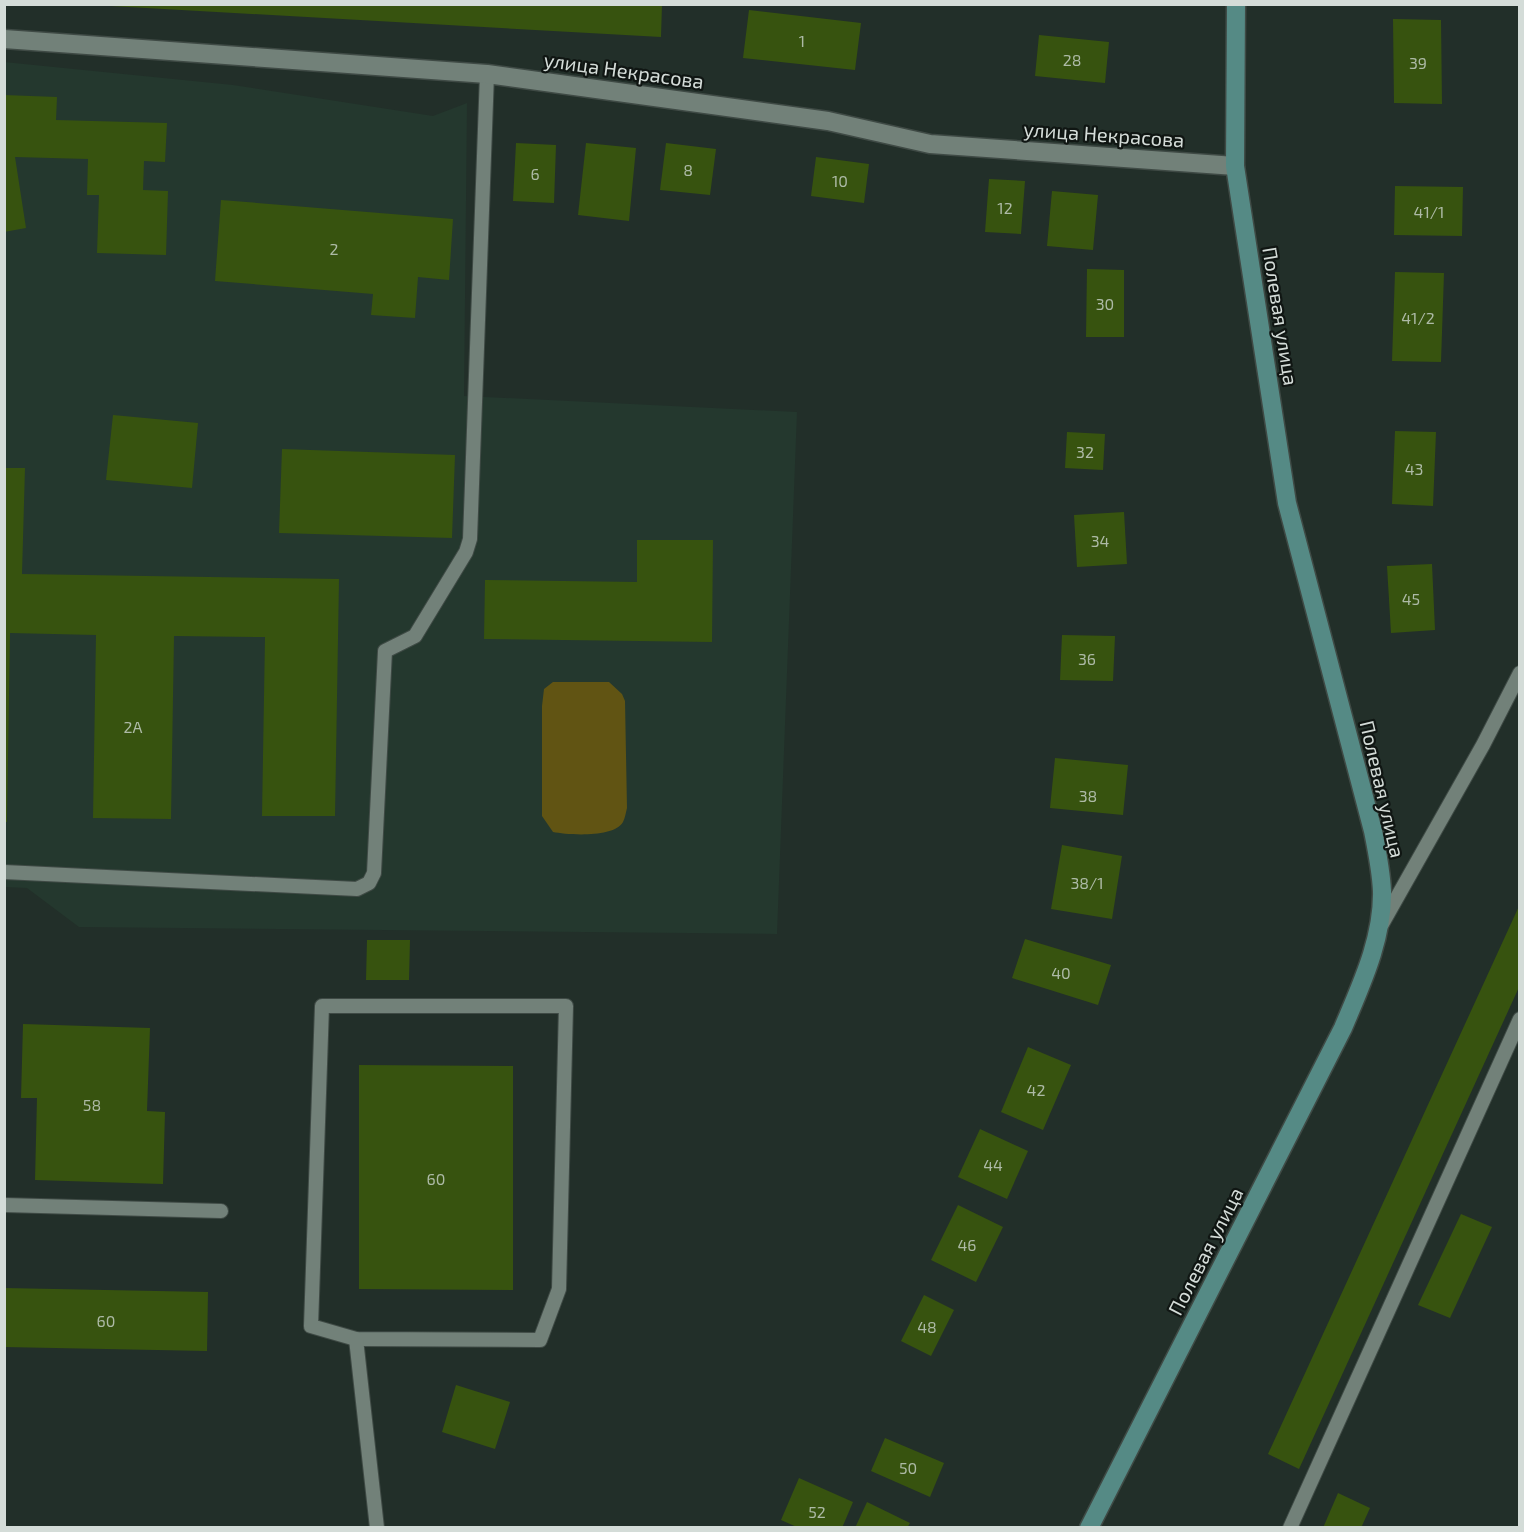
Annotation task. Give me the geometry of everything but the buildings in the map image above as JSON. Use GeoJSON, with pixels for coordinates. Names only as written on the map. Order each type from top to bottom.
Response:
{"type":"FeatureCollection","features":[{"type":"Feature","properties":{"kind":"street","name":"Полевая улица"},"geometry":{"type":"LineString","coordinates":[[1089,1527],[1343,1028],[1366,970],[1378,931],[1382,893],[1379,859],[1287,503],[1235,166],[1236,4]]}},
{"type":"Feature","properties":{"kind":"street","name":"улица Некрасова"},"geometry":{"type":"LineString","coordinates":[[4,39],[487,74],[828,121],[930,144],[1235,166]]}},
{"type":"Feature","properties":{"kind":"lane"},"geometry":{"type":"LineString","coordinates":[[4,872],[357,889],[369,883],[374,873],[385,651],[415,636],[466,552],[470,539],[487,74]]}},
{"type":"Feature","properties":{"kind":"lane"},"geometry":{"type":"LineString","coordinates":[[1378,931],[1483,745],[1520,673]]}},
{"type":"Feature","properties":{"kind":"lane"},"geometry":{"type":"LineString","coordinates":[[322,1006],[566,1006],[559,1289],[540,1340],[356,1339],[311,1326],[322,1006]]}},
{"type":"Feature","properties":{"kind":"lane"},"geometry":{"type":"LineString","coordinates":[[1290,1527],[1520,1019]]}},
{"type":"Feature","properties":{"kind":"lane"},"geometry":{"type":"LineString","coordinates":[[4,1204],[221,1211]]}},
{"type":"Feature","properties":{"kind":"lane"},"geometry":{"type":"LineString","coordinates":[[356,1339],[378,1527]]}},
{"type":"Feature","properties":{"kind":"shaded area"},"geometry":{"type":"Polygon","coordinates":[[[4,62],[233,85],[433,116],[467,103],[464,396],[797,412],[777,934],[79,927],[27,888],[5,887],[4,62]]]}},
{"type":"Feature","properties":{"kind":"shaded area"},"geometry":{"type":"Polygon","coordinates":[[[553,682],[609,682],[622,694],[625,701],[627,808],[623,822],[610,831],[590,834],[553,832],[542,816],[542,706],[544,689],[553,682]]]}}]}
